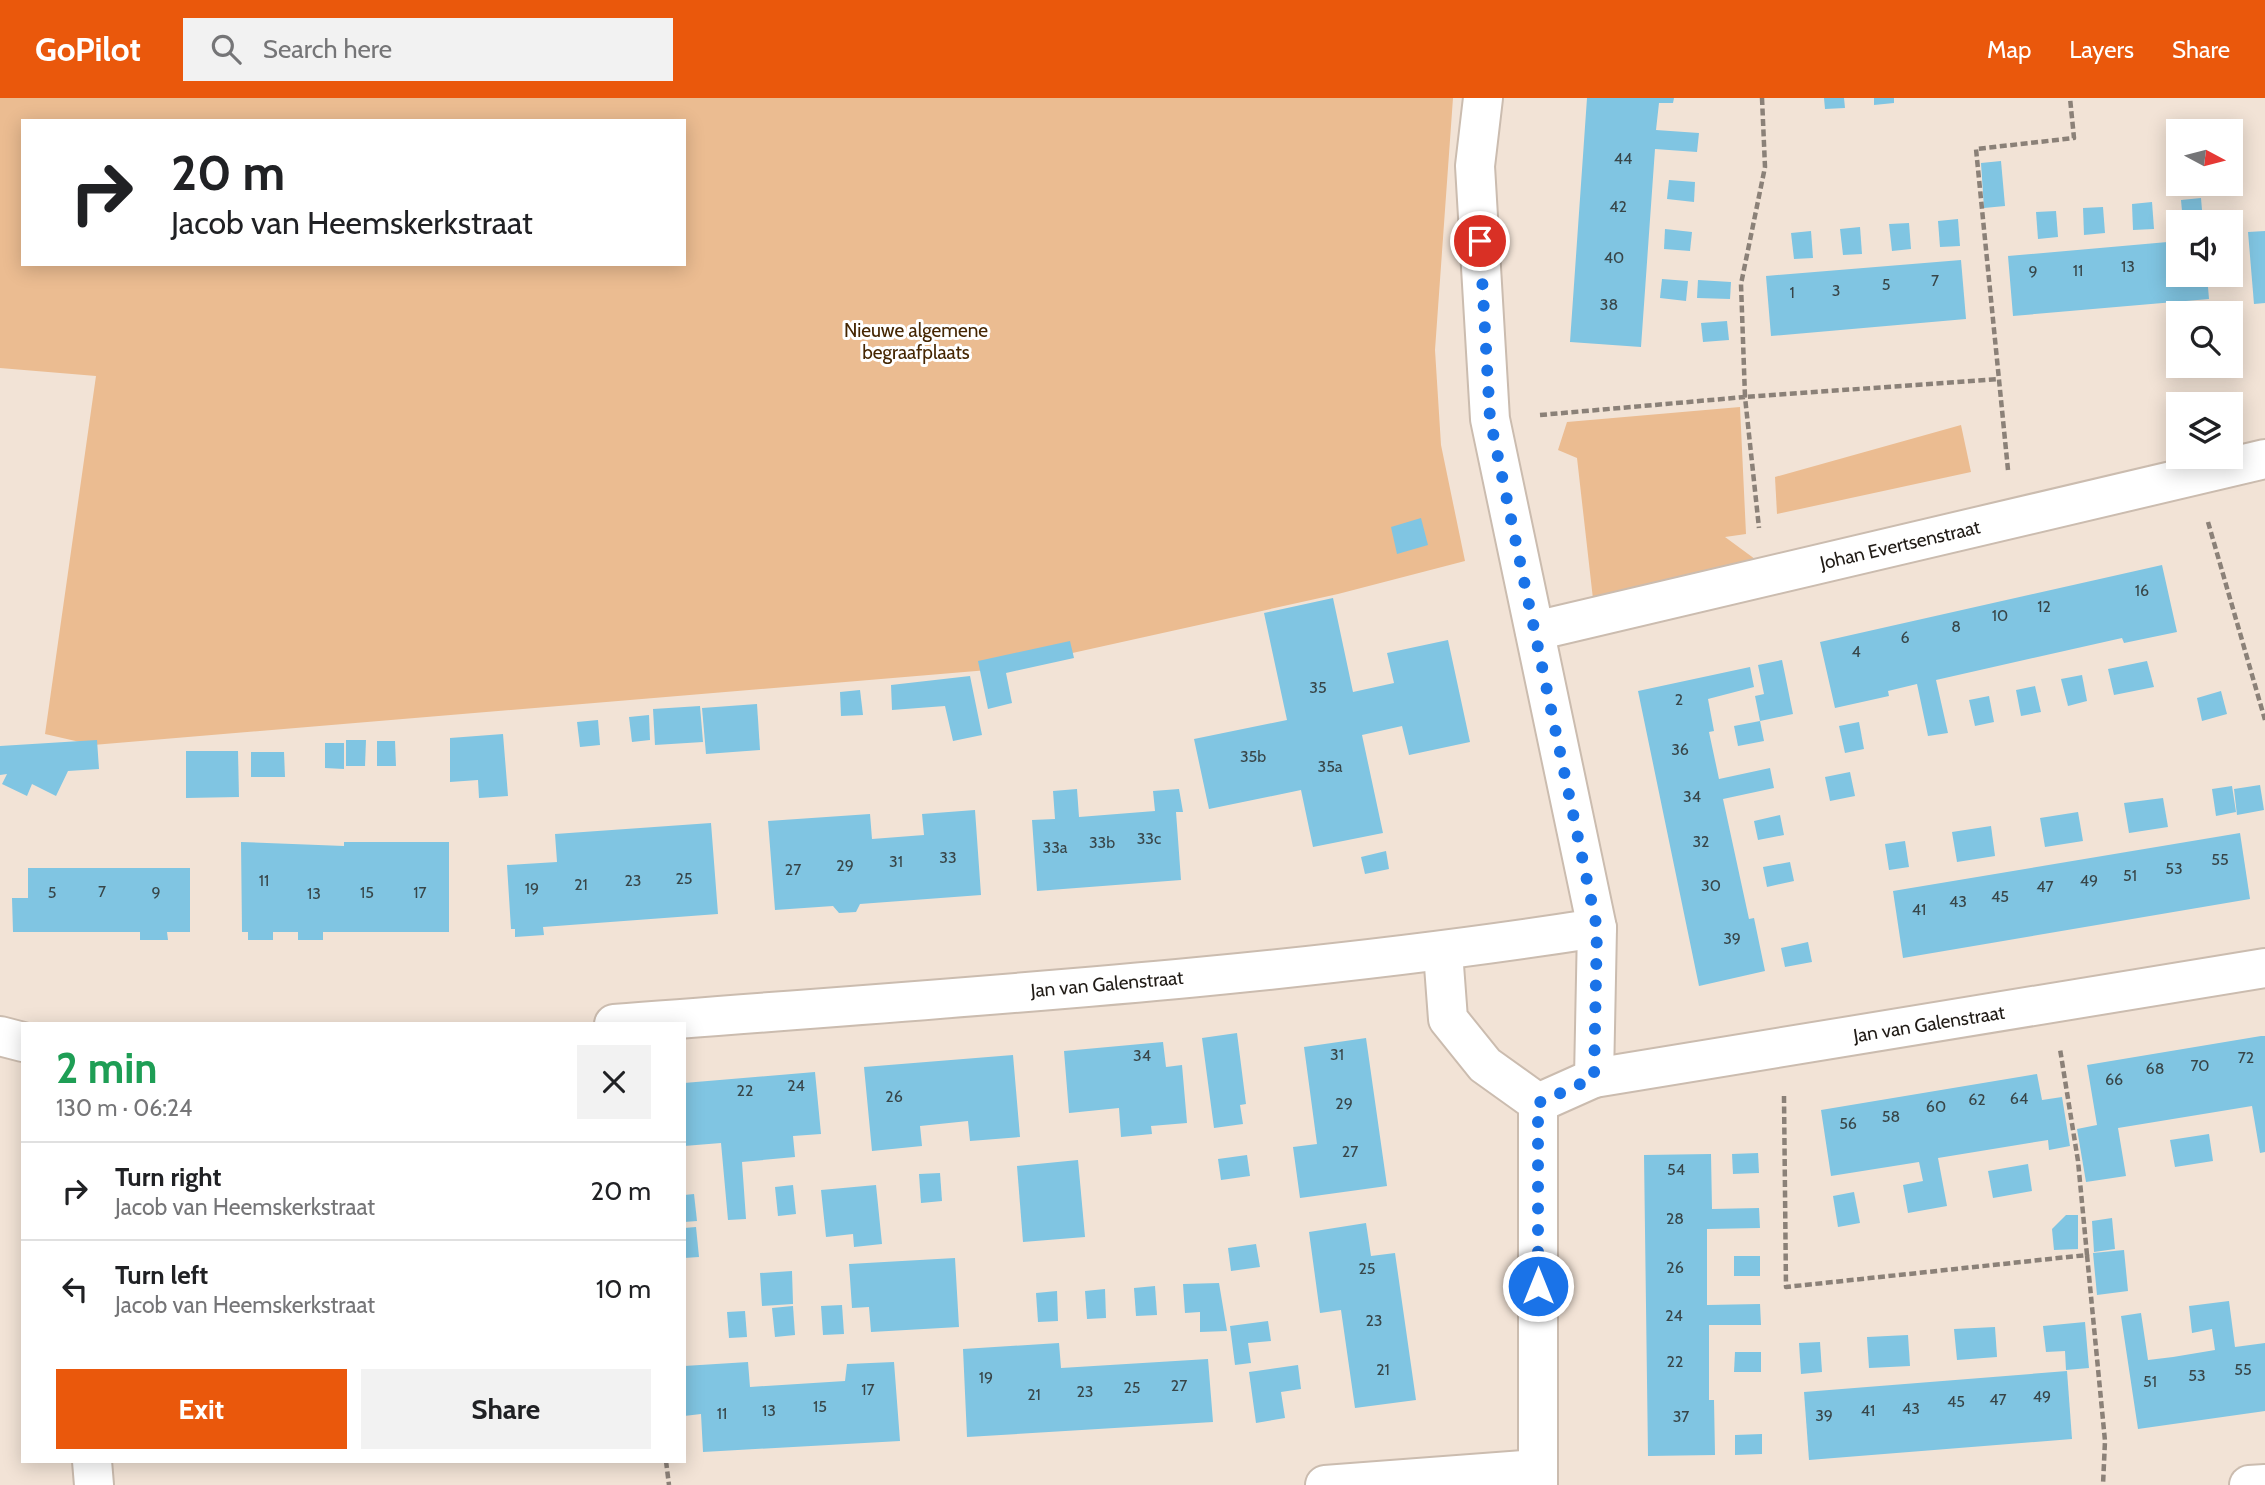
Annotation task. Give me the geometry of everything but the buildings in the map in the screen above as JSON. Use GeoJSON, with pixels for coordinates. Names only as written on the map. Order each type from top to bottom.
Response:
{"type":"FeatureCollection","features":[{"type":"Feature","properties":{"kind":"street"},"geometry":{"type":"LineString","coordinates":[[1483,98],[1475,166],[1490,419],[1597,928],[1594,1078]]}},
{"type":"Feature","properties":{"kind":"street","name":"Johan Evertsenstraat"},"geometry":{"type":"LineString","coordinates":[[1535,631],[2265,459]]}},
{"type":"Feature","properties":{"kind":"street","name":"Jan van Galenstraat"},"geometry":{"type":"LineString","coordinates":[[639,1022],[1224,975],[1443,952],[1597,928]]}},
{"type":"Feature","properties":{"kind":"street"},"geometry":{"type":"LineString","coordinates":[[1325,1485],[1537,1477],[1538,1103],[1485,1065],[1448,1019],[1443,952]]}},
{"type":"Feature","properties":{"kind":"street","name":"Jan van Galenstraat"},"geometry":{"type":"LineString","coordinates":[[1538,1103],[1594,1078],[2265,968]]}},
{"type":"Feature","properties":{"kind":"street"},"geometry":{"type":"LineString","coordinates":[[0,1036],[21,1041]]}},
{"type":"Feature","properties":{"kind":"street"},"geometry":{"type":"LineString","coordinates":[[92,1463],[94,1485]]}},
{"type":"Feature","properties":{"kind":"street"},"geometry":{"type":"LineString","coordinates":[[2249,1485],[2265,1484]]}},
{"type":"Feature","properties":{"kind":"path"},"geometry":{"type":"LineString","coordinates":[[1762,98],[1765,167],[1741,284],[1745,397],[1764,577]]}},
{"type":"Feature","properties":{"kind":"path"},"geometry":{"type":"LineString","coordinates":[[2013,519],[1976,149],[2074,138],[2070,98]]}},
{"type":"Feature","properties":{"kind":"path"},"geometry":{"type":"LineString","coordinates":[[1490,419],[1999,379]]}},
{"type":"Feature","properties":{"kind":"path"},"geometry":{"type":"LineString","coordinates":[[2194,476],[2265,720]]}},
{"type":"Feature","properties":{"kind":"path"},"geometry":{"type":"LineString","coordinates":[[2053,1003],[2078,1161],[2105,1441],[2103,1485]]}},
{"type":"Feature","properties":{"kind":"path"},"geometry":{"type":"LineString","coordinates":[[1783,1048],[1786,1287],[2087,1255]]}},
{"type":"Feature","properties":{"kind":"path"},"geometry":{"type":"LineString","coordinates":[[666,1463],[669,1485]]}},
{"type":"Feature","properties":{"kind":"green space","name":"Nieuwe algemene begraafplaats"},"geometry":{"type":"Polygon","coordinates":[[[0,98],[1453,98],[1435,350],[1441,445],[1465,561],[1338,594],[1000,669],[93,745],[45,734],[96,376],[0,368],[0,98]]]}},
{"type":"Feature","properties":{"kind":"green space"},"geometry":{"type":"Polygon","coordinates":[[[1740,407],[1746,534],[1725,537],[1759,562],[1593,599],[1577,458],[1558,450],[1567,422],[1740,407]]]}},
{"type":"Feature","properties":{"kind":"green space"},"geometry":{"type":"Polygon","coordinates":[[[1961,425],[1971,472],[1777,514],[1775,477],[1961,425]]]}},
{"type":"Feature","properties":{"kind":"route"},"geometry":{"type":"LineString","coordinates":[[1480,241],[1490,419],[1597,928],[1594,1078],[1538,1103],[1538,1286]]}}]}
